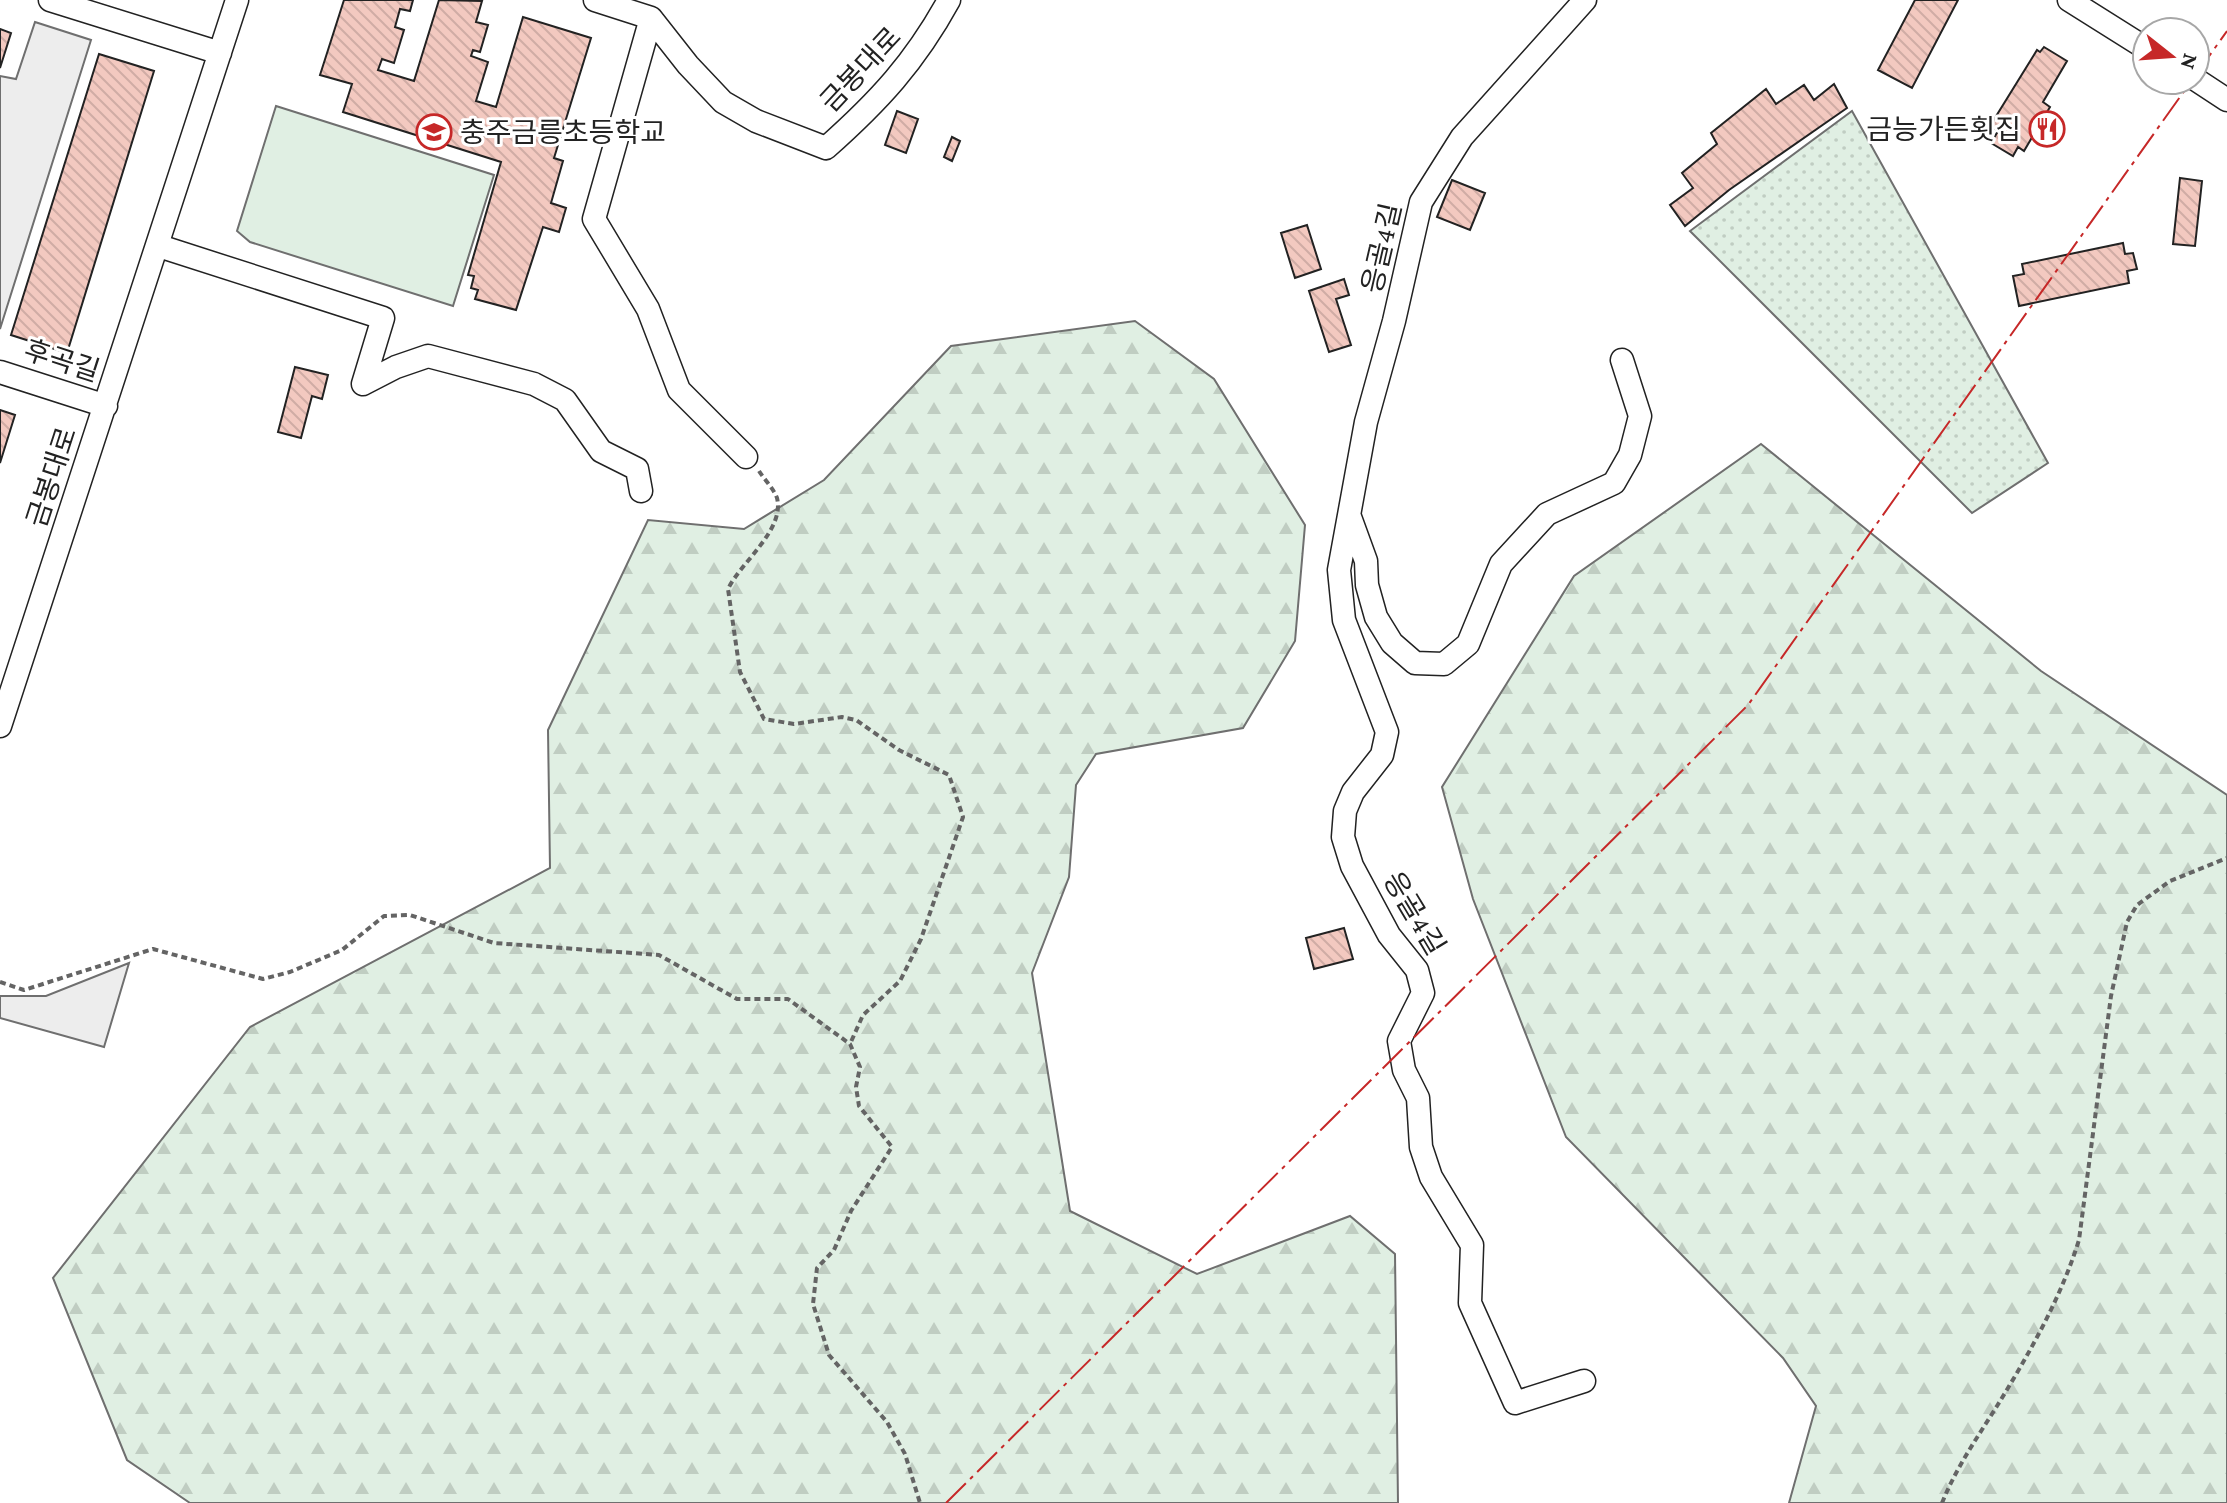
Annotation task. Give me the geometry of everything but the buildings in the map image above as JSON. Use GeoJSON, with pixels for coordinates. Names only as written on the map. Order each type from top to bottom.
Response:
{"type":"FeatureCollection","features":[{"type":"Feature","properties":{"kind":"street"},"geometry":{"type":"LineString","coordinates":[[50,0],[220,53]]}},
{"type":"Feature","properties":{"kind":"street","name":"금봉대로"},"geometry":{"type":"LineString","coordinates":[[0,726],[237,0]]}},
{"type":"Feature","properties":{"kind":"street"},"geometry":{"type":"LineString","coordinates":[[595,0],[651,18],[594,219],[648,309],[679,390],[746,457]]}},
{"type":"Feature","properties":{"kind":"street","name":"금봉대로"},"geometry":{"type":"LineString","coordinates":[[651,18],[688,65],[723,102],[756,121],[826,148],[879,101],[923,47],[949,0]]}},
{"type":"Feature","properties":{"kind":"street","name":"응골4길"},"geometry":{"type":"LineString","coordinates":[[1584,1381],[1515,1403],[1470,1303],[1472,1245],[1431,1177],[1421,1147],[1418,1098],[1404,1070],[1399,1041],[1423,993],[1417,970],[1389,935],[1352,866],[1343,837],[1345,811],[1353,792],[1382,755],[1387,732],[1344,620],[1339,570],[1366,422],[1394,321],[1421,202],[1462,137],[1585,0]]}},
{"type":"Feature","properties":{"kind":"street"},"geometry":{"type":"LineString","coordinates":[[2069,0],[2131,39]]}},
{"type":"Feature","properties":{"kind":"street"},"geometry":{"type":"LineString","coordinates":[[159,246],[383,318],[363,384],[396,367],[428,356],[534,384],[565,400],[601,451],[637,469],[641,491]]}},
{"type":"Feature","properties":{"kind":"street"},"geometry":{"type":"LineString","coordinates":[[1349,515],[1366,561],[1367,585],[1376,617],[1392,643],[1415,663],[1444,664],[1468,644],[1501,564],[1547,514],[1614,483],[1630,455],[1640,416],[1622,360]]}},
{"type":"Feature","properties":{"kind":"street","name":"후곡길"},"geometry":{"type":"LineString","coordinates":[[0,372],[106,406]]}},
{"type":"Feature","properties":{"kind":"path"},"geometry":{"type":"LineString","coordinates":[[746,457],[777,498],[767,541],[747,558],[728,589],[740,672],[757,711],[764,719],[780,723],[842,717],[856,720],[899,750],[949,775],[963,817],[906,972],[863,1015],[850,1044]]}},
{"type":"Feature","properties":{"kind":"path"},"geometry":{"type":"LineString","coordinates":[[1942,1503],[1953,1477],[1999,1403],[2069,1273],[2079,1240],[2111,996],[2127,922],[2137,905],[2170,881],[2227,858]]}},
{"type":"Feature","properties":{"kind":"path"},"geometry":{"type":"LineString","coordinates":[[0,982],[24,990],[153,949],[263,979],[342,950],[384,916],[410,915],[494,943],[659,955],[737,999],[788,999],[850,1044],[860,1067],[856,1087],[859,1106],[892,1147],[851,1211],[834,1250],[817,1268],[813,1304],[829,1355],[887,1422],[905,1454],[920,1503]]}},
{"type":"Feature","properties":{"kind":"green space"},"geometry":{"type":"Polygon","coordinates":[[[276,106],[494,175],[453,306],[250,242],[237,231],[276,106]]]}},
{"type":"Feature","properties":{"kind":"green space"},"geometry":{"type":"Polygon","coordinates":[[[1852,111],[2048,463],[1972,513],[1690,231],[1852,111]]]}},
{"type":"Feature","properties":{"kind":"green space"},"geometry":{"type":"Polygon","coordinates":[[[1135,321],[1214,379],[1305,525],[1295,641],[1243,728],[1096,754],[1076,785],[1069,877],[1032,973],[1070,1211],[1197,1274],[1350,1216],[1395,1254],[1398,1503],[190,1503],[127,1460],[53,1278],[250,1027],[550,868],[548,730],[648,520],[744,529],[824,480],[951,346],[1135,321]]]}},
{"type":"Feature","properties":{"kind":"green space"},"geometry":{"type":"Polygon","coordinates":[[[1761,444],[2041,671],[2227,795],[2227,1503],[1789,1503],[1816,1406],[1783,1358],[1566,1137],[1473,899],[1442,787],[1574,576],[1761,444]]]}},
{"type":"Feature","properties":{"kind":"shaded area"},"geometry":{"type":"Polygon","coordinates":[[[35,22],[91,40],[0,329],[0,76],[16,79],[35,22]]]}},
{"type":"Feature","properties":{"kind":"shaded area"},"geometry":{"type":"Polygon","coordinates":[[[129,963],[104,1047],[0,1018],[0,996],[46,996],[129,963]]]}},
{"type":"Feature","properties":{"kind":"power"},"geometry":{"type":"LineString","coordinates":[[2211,54],[2227,31]]}},
{"type":"Feature","properties":{"kind":"power"},"geometry":{"type":"LineString","coordinates":[[946,1503],[1748,705],[2181,96]]}},
{"type":"Feature","properties":{"kind":"place","name":"금능가든횟집"},"geometry":{"type":"Point","coordinates":[2047,129]}},
{"type":"Feature","properties":{"kind":"place","name":"충주금릉초등학교"},"geometry":{"type":"Point","coordinates":[434,132]}}]}
